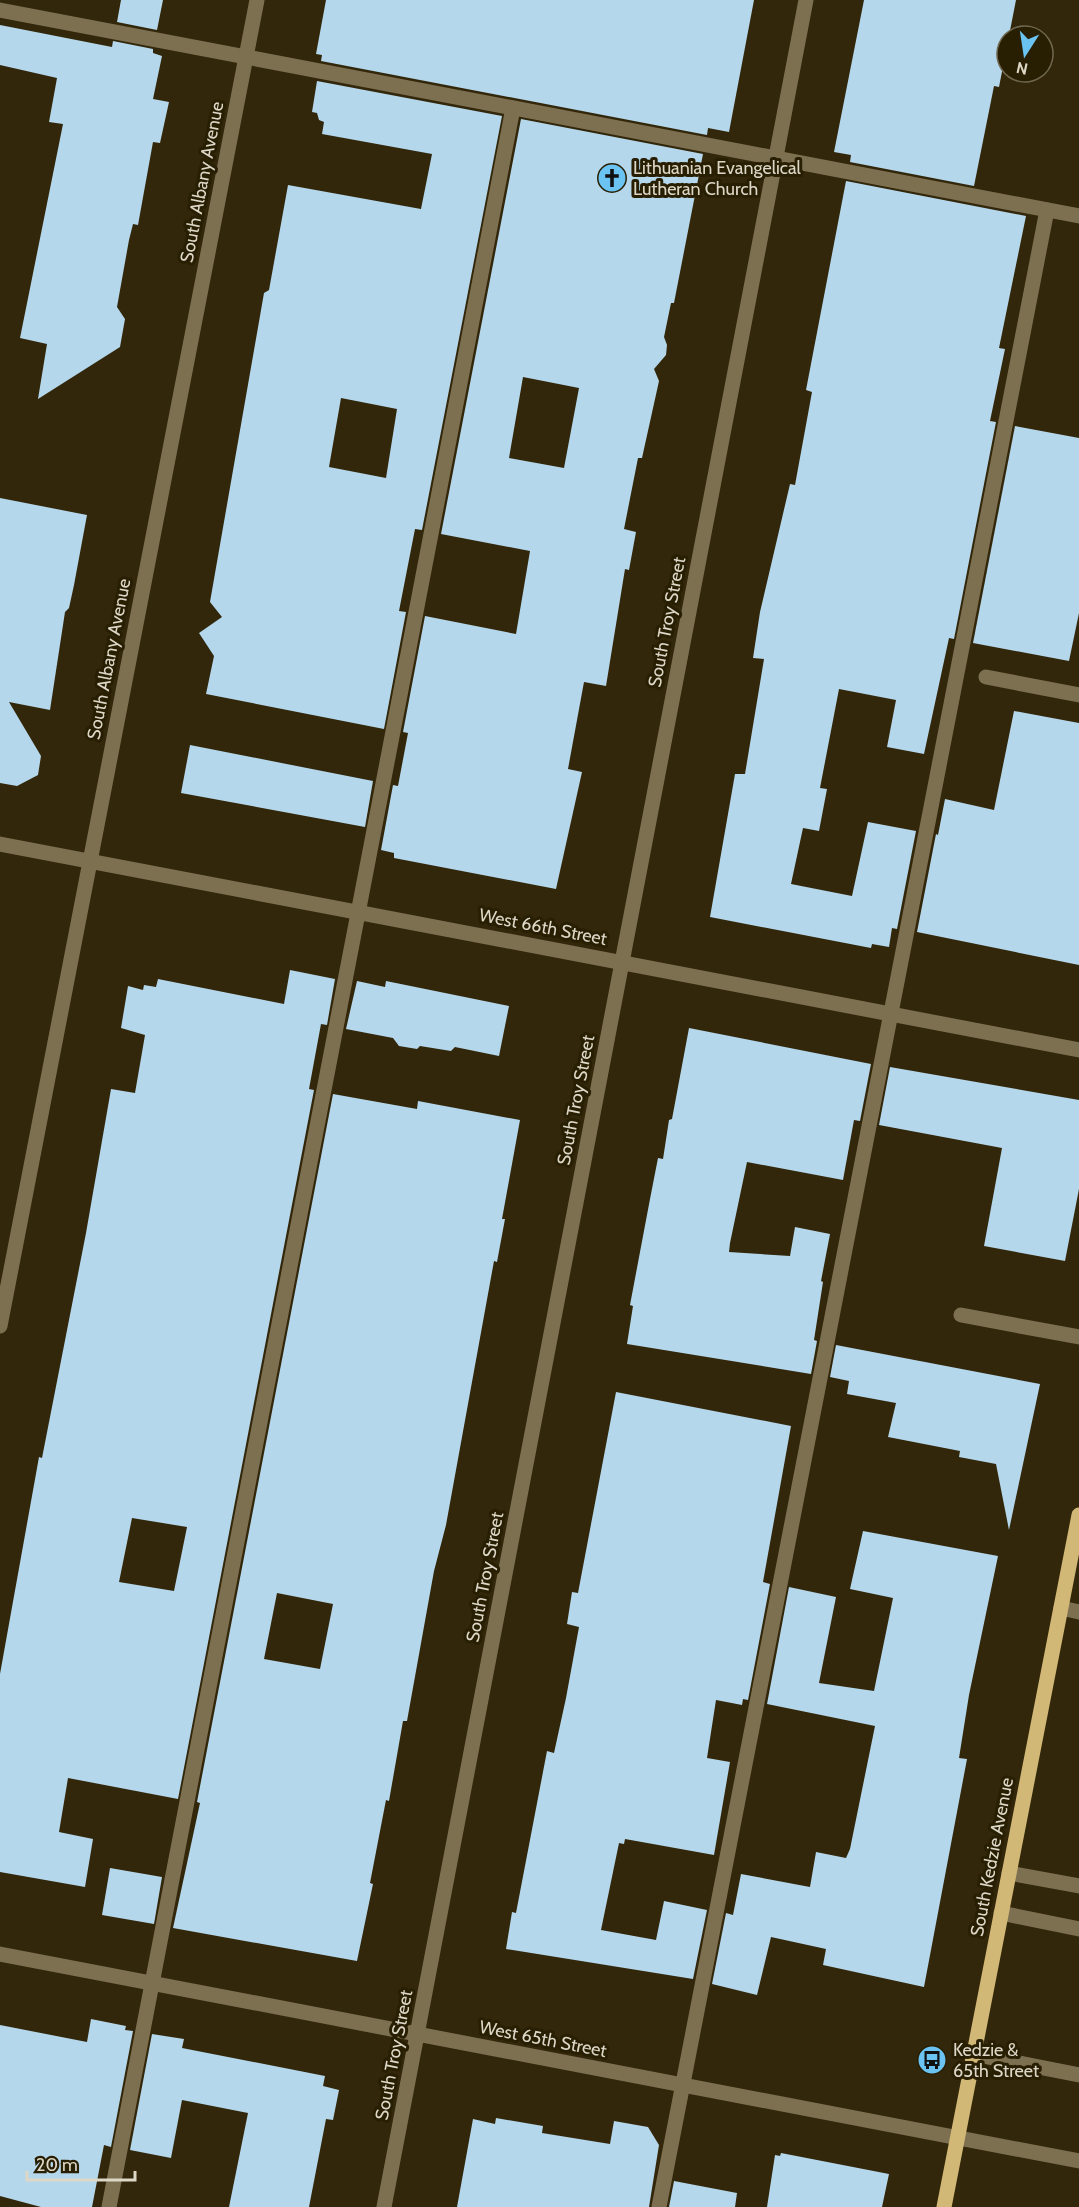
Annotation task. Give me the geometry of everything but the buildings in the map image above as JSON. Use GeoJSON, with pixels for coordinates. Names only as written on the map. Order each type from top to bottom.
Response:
{"type":"FeatureCollection","features":[{"type":"Feature","properties":{"kind":"main road","name":"South Kedzie Avenue"},"geometry":{"type":"LineString","coordinates":[[944,2207],[1079,1515]]}},
{"type":"Feature","properties":{"kind":"street","name":"South Albany Avenue"},"geometry":{"type":"LineString","coordinates":[[0,1326],[257,0]]}},
{"type":"Feature","properties":{"kind":"street","name":"South Troy Street"},"geometry":{"type":"LineString","coordinates":[[384,2207],[806,0]]}},
{"type":"Feature","properties":{"kind":"street"},"geometry":{"type":"LineString","coordinates":[[0,10],[1079,216]]}},
{"type":"Feature","properties":{"kind":"street"},"geometry":{"type":"LineString","coordinates":[[109,2207],[513,108]]}},
{"type":"Feature","properties":{"kind":"street"},"geometry":{"type":"LineString","coordinates":[[659,2207],[1047,210]]}},
{"type":"Feature","properties":{"kind":"street"},"geometry":{"type":"LineString","coordinates":[[986,677],[1079,695]]}},
{"type":"Feature","properties":{"kind":"street","name":"West 66th Street"},"geometry":{"type":"LineString","coordinates":[[0,843],[1079,1050]]}},
{"type":"Feature","properties":{"kind":"street"},"geometry":{"type":"LineString","coordinates":[[961,1315],[1079,1337]]}},
{"type":"Feature","properties":{"kind":"street"},"geometry":{"type":"LineString","coordinates":[[1060,1608],[1079,1612]]}},
{"type":"Feature","properties":{"kind":"street"},"geometry":{"type":"LineString","coordinates":[[1009,1873],[1079,1886]]}},
{"type":"Feature","properties":{"kind":"street"},"geometry":{"type":"LineString","coordinates":[[1001,1913],[1079,1929]]}},
{"type":"Feature","properties":{"kind":"street","name":"West 65th Street"},"geometry":{"type":"LineString","coordinates":[[0,1954],[1079,2162]]}},
{"type":"Feature","properties":{"kind":"street"},"geometry":{"type":"LineString","coordinates":[[974,2054],[1079,2075]]}},
{"type":"Feature","properties":{"kind":"place","name":"Lithuanian Evangelical Lutheran Church"},"geometry":{"type":"Point","coordinates":[612,178]}},
{"type":"Feature","properties":{"kind":"place","name":"Kedzie & 65th Street"},"geometry":{"type":"Point","coordinates":[932,2060]}}]}
